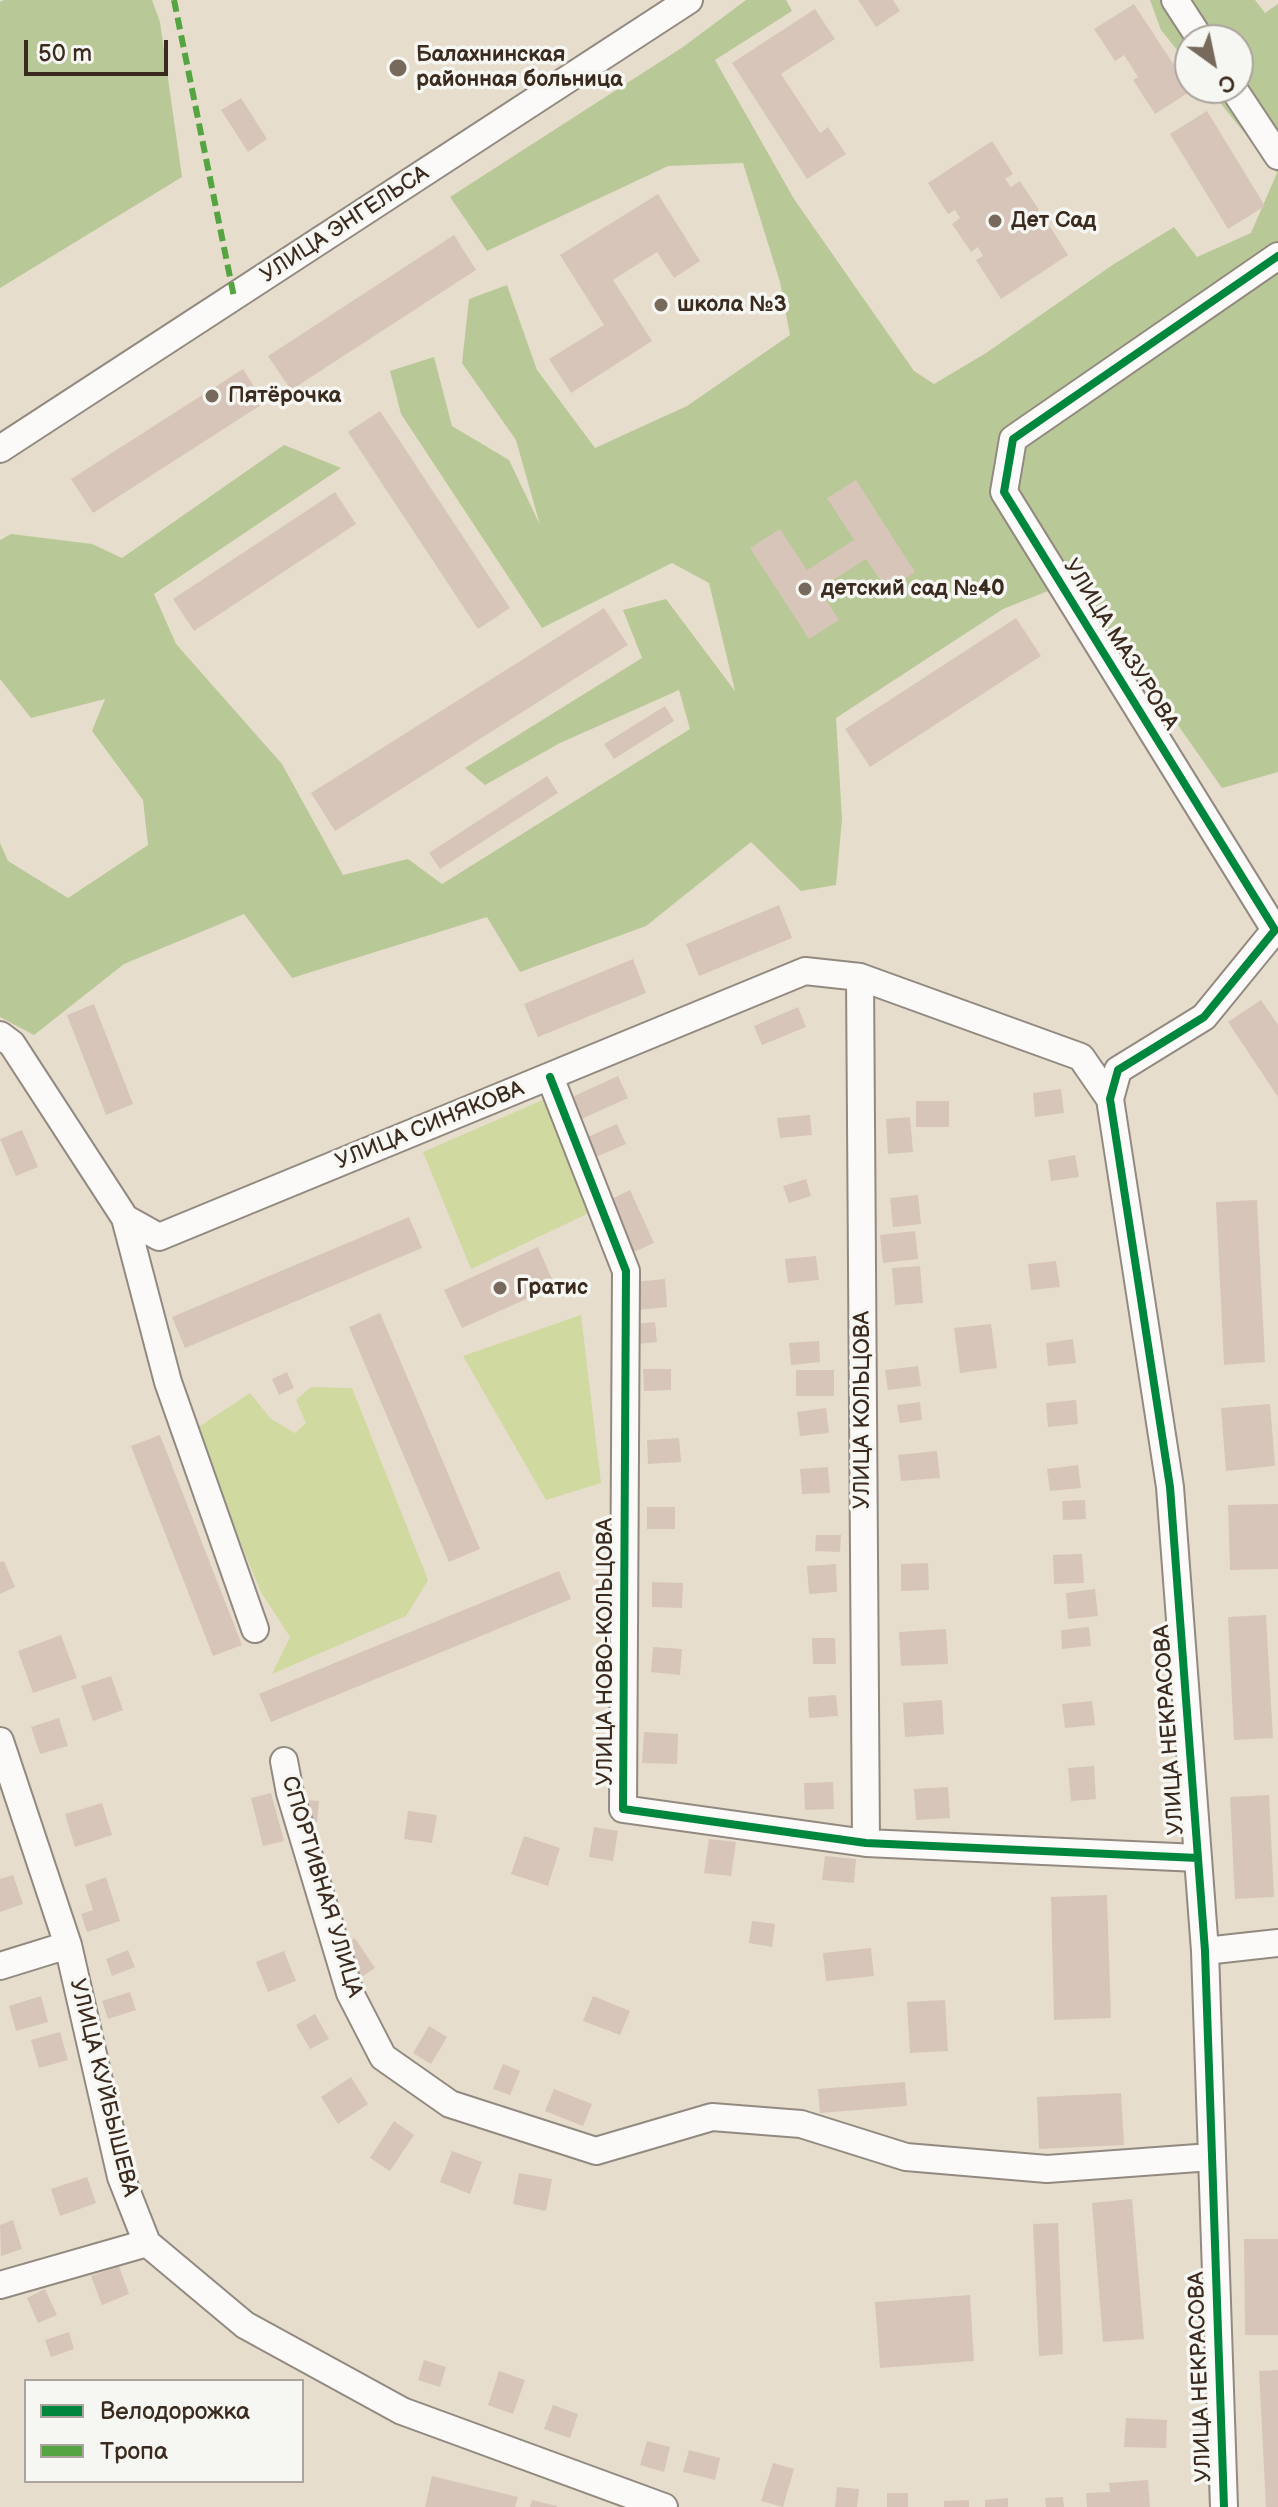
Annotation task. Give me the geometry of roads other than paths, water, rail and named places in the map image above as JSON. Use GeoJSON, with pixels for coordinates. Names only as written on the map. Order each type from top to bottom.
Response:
{"type":"FeatureCollection","features":[{"type":"Feature","properties":{"kind":"street","name":"УЛИЦА ЭНГЕЛЬСА"},"geometry":{"type":"LineString","coordinates":[[0,449],[689,0]]}},
{"type":"Feature","properties":{"kind":"street"},"geometry":{"type":"LineString","coordinates":[[1175,0],[1191,24]]}},
{"type":"Feature","properties":{"kind":"street"},"geometry":{"type":"LineString","coordinates":[[1244,104],[1278,156]]}},
{"type":"Feature","properties":{"kind":"street","name":"УЛИЦА МАЗУРОВА"},"geometry":{"type":"LineString","coordinates":[[1110,1099],[1118,1070],[1204,1017],[1275,930],[1004,492],[1013,439],[1278,256]]}},
{"type":"Feature","properties":{"kind":"street","name":"УЛИЦА СИНЯКОВА"},"geometry":{"type":"LineString","coordinates":[[0,1035],[12,1044],[125,1218],[159,1237],[805,971],[860,977],[1081,1057],[1110,1099]]}},
{"type":"Feature","properties":{"kind":"street","name":"УЛИЦА КОЛЬЦОВА"},"geometry":{"type":"LineString","coordinates":[[860,977],[866,1843]]}},
{"type":"Feature","properties":{"kind":"street","name":"УЛИЦА НОВО-КОЛЬЦОВА"},"geometry":{"type":"LineString","coordinates":[[550,1077],[626,1271],[623,1809],[866,1843],[1198,1858]]}},
{"type":"Feature","properties":{"kind":"street","name":"УЛИЦА НЕКРАСОВА"},"geometry":{"type":"LineString","coordinates":[[1110,1099],[1170,1487],[1205,1951],[1224,2507]]}},
{"type":"Feature","properties":{"kind":"street"},"geometry":{"type":"LineString","coordinates":[[125,1218],[168,1382],[255,1629]]}},
{"type":"Feature","properties":{"kind":"street","name":"УЛИЦА КУЙБЫШЕВА"},"geometry":{"type":"LineString","coordinates":[[0,1741],[68,1945],[121,2177],[147,2243],[245,2325],[402,2411],[664,2507]]}},
{"type":"Feature","properties":{"kind":"street","name":"СПОРТИВНАЯ УЛИЦА"},"geometry":{"type":"LineString","coordinates":[[284,1761],[290,1793],[350,1993],[383,2057],[450,2104],[596,2151],[712,2117],[801,2124],[906,2157],[1032,2168],[1211,2157]]}},
{"type":"Feature","properties":{"kind":"street"},"geometry":{"type":"LineString","coordinates":[[1205,1951],[1278,1943]]}},
{"type":"Feature","properties":{"kind":"street"},"geometry":{"type":"LineString","coordinates":[[0,1966],[68,1945]]}},
{"type":"Feature","properties":{"kind":"street"},"geometry":{"type":"LineString","coordinates":[[0,2285],[147,2243]]}},
{"type":"Feature","properties":{"kind":"place","name":"Балахнинская районная больница"},"geometry":{"type":"Point","coordinates":[398,68]}},
{"type":"Feature","properties":{"kind":"place","name":"Дет Сад"},"geometry":{"type":"Point","coordinates":[995,221]}},
{"type":"Feature","properties":{"kind":"place","name":"школа №3"},"geometry":{"type":"Point","coordinates":[661,305]}},
{"type":"Feature","properties":{"kind":"place","name":"Пятёрочка"},"geometry":{"type":"Point","coordinates":[212,396]}},
{"type":"Feature","properties":{"kind":"place","name":"детский сад №40"},"geometry":{"type":"Point","coordinates":[805,589]}},
{"type":"Feature","properties":{"kind":"place","name":"Гратис"},"geometry":{"type":"Point","coordinates":[500,1288]}}]}
